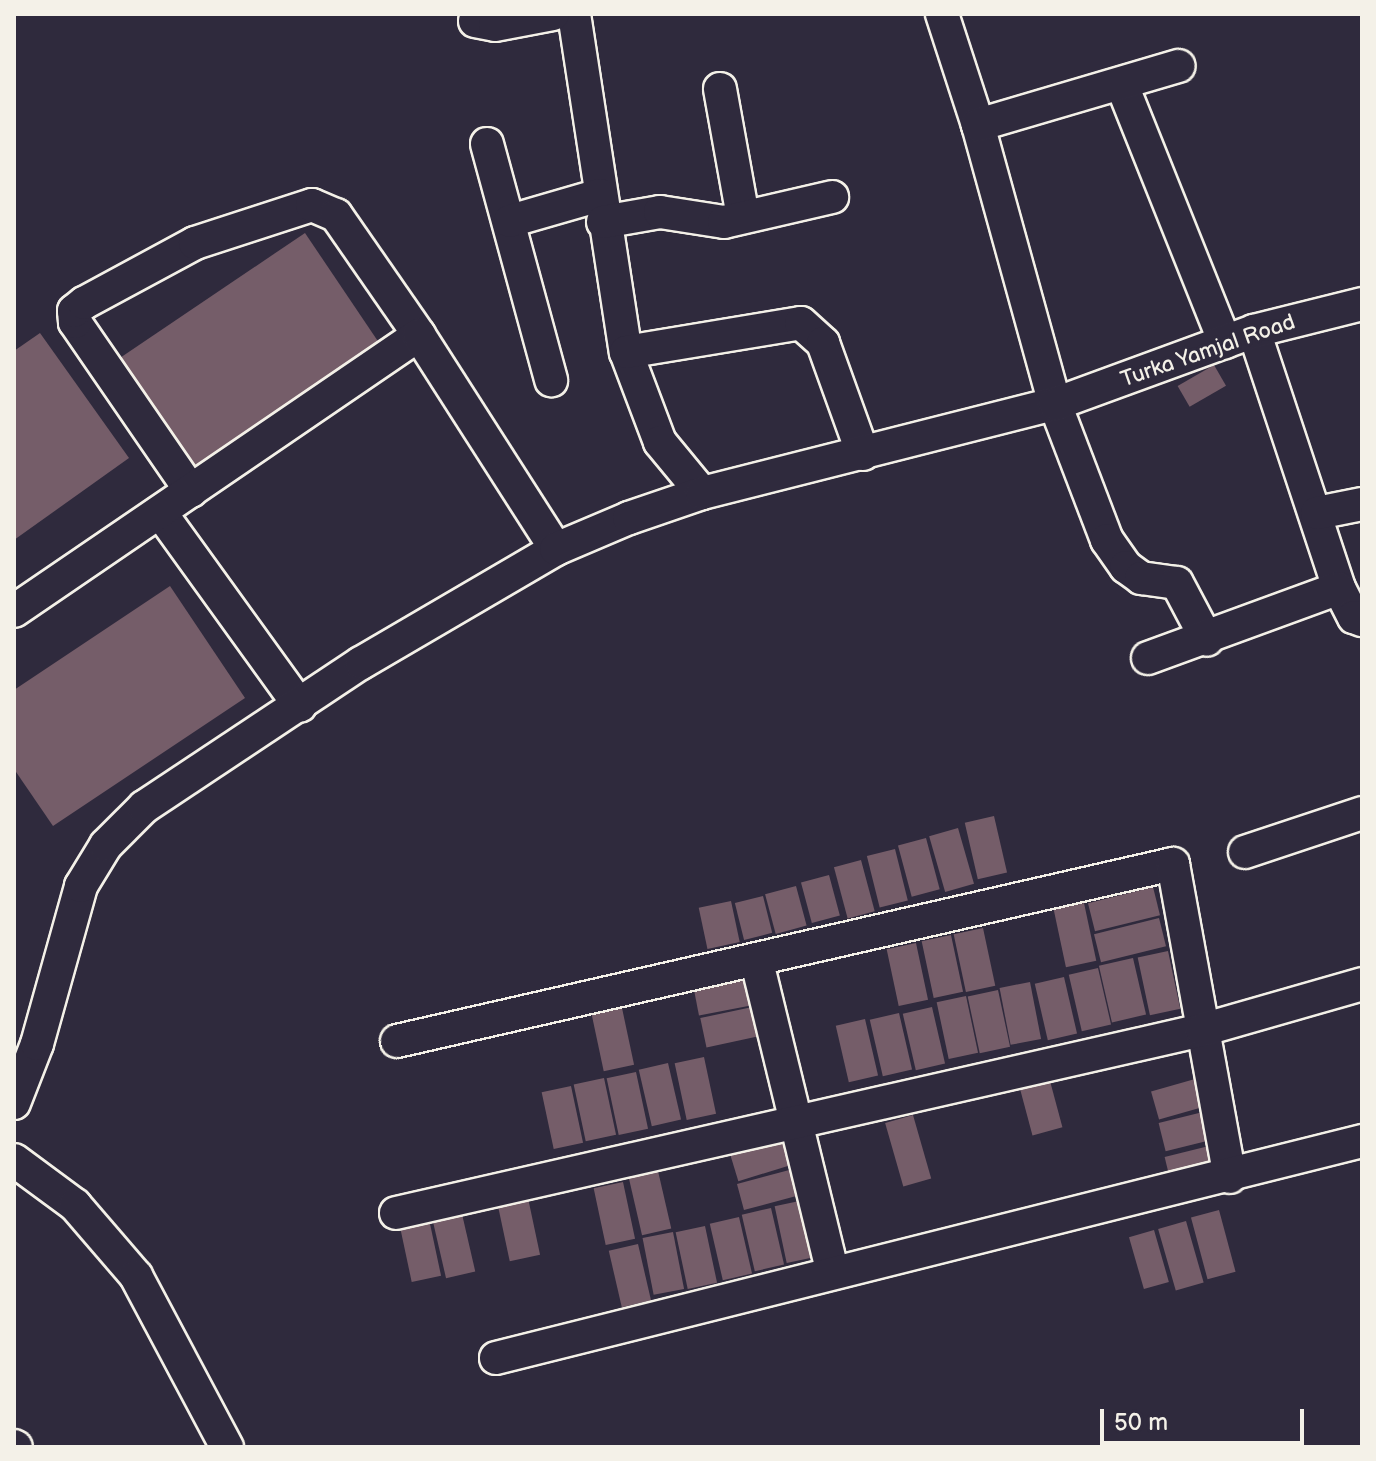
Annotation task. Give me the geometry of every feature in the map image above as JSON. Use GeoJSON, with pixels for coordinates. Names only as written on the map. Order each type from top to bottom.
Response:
{"type":"FeatureCollection","features":[{"type":"Feature","properties":{"kind":"street"},"geometry":{"type":"LineString","coordinates":[[475,21],[495,25],[553,14]]}},
{"type":"Feature","properties":{"kind":"street"},"geometry":{"type":"LineString","coordinates":[[574,14],[601,209],[626,352],[660,442],[702,493]]}},
{"type":"Feature","properties":{"kind":"street"},"geometry":{"type":"LineString","coordinates":[[942,14],[978,125],[1055,404],[1107,540],[1126,567],[1141,578],[1177,583],[1207,640]]}},
{"type":"Feature","properties":{"kind":"street"},"geometry":{"type":"LineString","coordinates":[[978,125],[1178,66]]}},
{"type":"Feature","properties":{"kind":"street"},"geometry":{"type":"LineString","coordinates":[[1122,85],[1239,336],[1317,513],[1339,588],[1354,617],[1362,620]]}},
{"type":"Feature","properties":{"kind":"street"},"geometry":{"type":"LineString","coordinates":[[720,89],[743,217]]}},
{"type":"Feature","properties":{"kind":"street"},"geometry":{"type":"LineString","coordinates":[[487,144],[551,380]]}},
{"type":"Feature","properties":{"kind":"street"},"geometry":{"type":"LineString","coordinates":[[510,221],[601,209],[660,212],[724,222],[832,197]]}},
{"type":"Feature","properties":{"kind":"street"},"geometry":{"type":"LineString","coordinates":[[191,491],[75,322],[74,311],[195,243],[312,205],[336,215],[419,335],[556,549]]}},
{"type":"Feature","properties":{"kind":"street","name":"Turka Yamjal Road"},"geometry":{"type":"LineString","coordinates":[[14,1103],[21,1066],[81,886],[106,845],[144,807],[361,663],[556,549],[702,493],[1055,404],[1239,336],[1362,304]]}},
{"type":"Feature","properties":{"kind":"street"},"geometry":{"type":"LineString","coordinates":[[626,352],[801,323],[823,343],[863,454]]}},
{"type":"Feature","properties":{"kind":"street"},"geometry":{"type":"LineString","coordinates":[[14,611],[419,335]]}},
{"type":"Feature","properties":{"kind":"street"},"geometry":{"type":"LineString","coordinates":[[1317,513],[1362,504]]}},
{"type":"Feature","properties":{"kind":"street"},"geometry":{"type":"LineString","coordinates":[[160,512],[300,706]]}},
{"type":"Feature","properties":{"kind":"street"},"geometry":{"type":"LineString","coordinates":[[1148,658],[1207,640],[1339,588]]}},
{"type":"Feature","properties":{"kind":"street"},"geometry":{"type":"LineString","coordinates":[[1245,852],[1362,813]]}},
{"type":"Feature","properties":{"kind":"street"},"geometry":{"type":"LineString","coordinates":[[397,1041],[757,962],[1173,864],[1230,1177]]}},
{"type":"Feature","properties":{"kind":"street"},"geometry":{"type":"LineString","coordinates":[[757,962],[794,1126],[832,1270]]}},
{"type":"Feature","properties":{"kind":"street"},"geometry":{"type":"LineString","coordinates":[[396,1213],[794,1126],[1202,1030],[1362,984]]}},
{"type":"Feature","properties":{"kind":"street"},"geometry":{"type":"LineString","coordinates":[[496,1358],[832,1270],[1230,1177],[1362,1141]]}},
{"type":"Feature","properties":{"kind":"street"},"geometry":{"type":"LineString","coordinates":[[14,1160],[75,1205],[136,1276],[227,1447]]}},
{"type":"Feature","properties":{"kind":"building"},"geometry":{"type":"Polygon","coordinates":[[[305,233],[380,345],[193,471],[118,359],[305,233]]]}},
{"type":"Feature","properties":{"kind":"building"},"geometry":{"type":"Polygon","coordinates":[[[40,333],[129,458],[14,540],[14,351],[40,333]]]}},
{"type":"Feature","properties":{"kind":"building"},"geometry":{"type":"Polygon","coordinates":[[[1214,365],[1226,386],[1190,407],[1178,386],[1214,365]]]}},
{"type":"Feature","properties":{"kind":"building"},"geometry":{"type":"Polygon","coordinates":[[[170,586],[245,698],[53,826],[14,769],[14,690],[170,586]]]}},
{"type":"Feature","properties":{"kind":"building"},"geometry":{"type":"Polygon","coordinates":[[[994,816],[1007,873],[978,879],[965,823],[994,816]]]}},
{"type":"Feature","properties":{"kind":"building"},"geometry":{"type":"Polygon","coordinates":[[[958,828],[974,884],[945,892],[929,836],[958,828]]]}},
{"type":"Feature","properties":{"kind":"building"},"geometry":{"type":"Polygon","coordinates":[[[926,838],[940,889],[912,897],[898,846],[926,838]]]}},
{"type":"Feature","properties":{"kind":"building"},"geometry":{"type":"Polygon","coordinates":[[[895,849],[908,900],[880,907],[867,856],[895,849]]]}},
{"type":"Feature","properties":{"kind":"building"},"geometry":{"type":"Polygon","coordinates":[[[861,860],[875,911],[848,918],[834,867],[861,860]]]}},
{"type":"Feature","properties":{"kind":"building"},"geometry":{"type":"Polygon","coordinates":[[[829,875],[840,916],[812,923],[801,883],[829,875]]]}},
{"type":"Feature","properties":{"kind":"building"},"geometry":{"type":"Polygon","coordinates":[[[796,886],[807,926],[776,934],[765,894],[796,886]]]}},
{"type":"Feature","properties":{"kind":"building"},"geometry":{"type":"Polygon","coordinates":[[[1153,887],[1160,915],[1095,931],[1088,903],[1153,887]]]}},
{"type":"Feature","properties":{"kind":"building"},"geometry":{"type":"Polygon","coordinates":[[[763,896],[772,933],[744,940],[735,903],[763,896]]]}},
{"type":"Feature","properties":{"kind":"building"},"geometry":{"type":"Polygon","coordinates":[[[731,901],[740,942],[707,949],[699,908],[731,901]]]}},
{"type":"Feature","properties":{"kind":"building"},"geometry":{"type":"Polygon","coordinates":[[[1084,903],[1096,961],[1066,967],[1054,909],[1084,903]]]}},
{"type":"Feature","properties":{"kind":"building"},"geometry":{"type":"Polygon","coordinates":[[[1159,918],[1166,946],[1101,962],[1094,934],[1159,918]]]}},
{"type":"Feature","properties":{"kind":"building"},"geometry":{"type":"Polygon","coordinates":[[[983,928],[995,986],[966,992],[954,934],[983,928]]]}},
{"type":"Feature","properties":{"kind":"building"},"geometry":{"type":"Polygon","coordinates":[[[951,935],[963,992],[934,998],[922,941],[951,935]]]}},
{"type":"Feature","properties":{"kind":"building"},"geometry":{"type":"Polygon","coordinates":[[[916,943],[928,1000],[899,1006],[887,949],[916,943]]]}},
{"type":"Feature","properties":{"kind":"building"},"geometry":{"type":"Polygon","coordinates":[[[1168,951],[1180,1009],[1150,1015],[1138,957],[1168,951]]]}},
{"type":"Feature","properties":{"kind":"building"},"geometry":{"type":"Polygon","coordinates":[[[1133,958],[1146,1015],[1112,1022],[1099,966],[1133,958]]]}},
{"type":"Feature","properties":{"kind":"building"},"geometry":{"type":"Polygon","coordinates":[[[1098,968],[1111,1025],[1082,1031],[1069,975],[1098,968]]]}},
{"type":"Feature","properties":{"kind":"building"},"geometry":{"type":"Polygon","coordinates":[[[750,974],[756,1004],[699,1015],[693,985],[750,974]]]}},
{"type":"Feature","properties":{"kind":"building"},"geometry":{"type":"Polygon","coordinates":[[[1064,977],[1077,1034],[1048,1040],[1035,984],[1064,977]]]}},
{"type":"Feature","properties":{"kind":"building"},"geometry":{"type":"Polygon","coordinates":[[[1030,982],[1041,1039],[1011,1045],[1000,988],[1030,982]]]}},
{"type":"Feature","properties":{"kind":"building"},"geometry":{"type":"Polygon","coordinates":[[[998,990],[1010,1047],[980,1053],[968,996],[998,990]]]}},
{"type":"Feature","properties":{"kind":"building"},"geometry":{"type":"Polygon","coordinates":[[[966,996],[978,1053],[949,1059],[937,1002],[966,996]]]}},
{"type":"Feature","properties":{"kind":"building"},"geometry":{"type":"Polygon","coordinates":[[[757,1006],[763,1035],[707,1047],[700,1018],[757,1006]]]}},
{"type":"Feature","properties":{"kind":"building"},"geometry":{"type":"Polygon","coordinates":[[[932,1007],[945,1064],[916,1070],[903,1014],[932,1007]]]}},
{"type":"Feature","properties":{"kind":"building"},"geometry":{"type":"Polygon","coordinates":[[[622,1008],[634,1065],[604,1071],[592,1014],[622,1008]]]}},
{"type":"Feature","properties":{"kind":"building"},"geometry":{"type":"Polygon","coordinates":[[[899,1013],[912,1070],[883,1076],[870,1020],[899,1013]]]}},
{"type":"Feature","properties":{"kind":"building"},"geometry":{"type":"Polygon","coordinates":[[[865,1019],[878,1076],[849,1082],[836,1026],[865,1019]]]}},
{"type":"Feature","properties":{"kind":"building"},"geometry":{"type":"Polygon","coordinates":[[[704,1057],[716,1114],[687,1120],[675,1063],[704,1057]]]}},
{"type":"Feature","properties":{"kind":"building"},"geometry":{"type":"Polygon","coordinates":[[[668,1063],[681,1120],[652,1126],[639,1070],[668,1063]]]}},
{"type":"Feature","properties":{"kind":"building"},"geometry":{"type":"Polygon","coordinates":[[[636,1072],[648,1129],[619,1135],[607,1078],[636,1072]]]}},
{"type":"Feature","properties":{"kind":"building"},"geometry":{"type":"Polygon","coordinates":[[[1202,1077],[1210,1105],[1159,1119],[1151,1092],[1202,1077]]]}},
{"type":"Feature","properties":{"kind":"building"},"geometry":{"type":"Polygon","coordinates":[[[604,1078],[616,1135],[586,1141],[574,1084],[604,1078]]]}},
{"type":"Feature","properties":{"kind":"building"},"geometry":{"type":"Polygon","coordinates":[[[1050,1081],[1062,1127],[1032,1135],[1020,1089],[1050,1081]]]}},
{"type":"Feature","properties":{"kind":"building"},"geometry":{"type":"Polygon","coordinates":[[[571,1086],[583,1143],[554,1149],[542,1092],[571,1086]]]}},
{"type":"Feature","properties":{"kind":"building"},"geometry":{"type":"Polygon","coordinates":[[[1211,1110],[1218,1138],[1166,1151],[1159,1123],[1211,1110]]]}},
{"type":"Feature","properties":{"kind":"building"},"geometry":{"type":"Polygon","coordinates":[[[913,1115],[931,1178],[903,1186],[885,1123],[913,1115]]]}},
{"type":"Feature","properties":{"kind":"building"},"geometry":{"type":"Polygon","coordinates":[[[784,1139],[792,1165],[738,1181],[730,1155],[784,1139]]]}},
{"type":"Feature","properties":{"kind":"building"},"geometry":{"type":"Polygon","coordinates":[[[1217,1144],[1224,1172],[1172,1185],[1165,1157],[1217,1144]]]}},
{"type":"Feature","properties":{"kind":"building"},"geometry":{"type":"Polygon","coordinates":[[[793,1169],[800,1195],[744,1210],[737,1184],[793,1169]]]}},
{"type":"Feature","properties":{"kind":"building"},"geometry":{"type":"Polygon","coordinates":[[[658,1171],[671,1228],[642,1235],[629,1178],[658,1171]]]}},
{"type":"Feature","properties":{"kind":"building"},"geometry":{"type":"Polygon","coordinates":[[[623,1182],[635,1239],[606,1245],[594,1188],[623,1182]]]}},
{"type":"Feature","properties":{"kind":"building"},"geometry":{"type":"Polygon","coordinates":[[[528,1198],[540,1255],[510,1261],[498,1204],[528,1198]]]}},
{"type":"Feature","properties":{"kind":"building"},"geometry":{"type":"Polygon","coordinates":[[[804,1200],[816,1257],[787,1263],[775,1206],[804,1200]]]}},
{"type":"Feature","properties":{"kind":"building"},"geometry":{"type":"Polygon","coordinates":[[[771,1208],[784,1265],[755,1271],[742,1215],[771,1208]]]}},
{"type":"Feature","properties":{"kind":"building"},"geometry":{"type":"Polygon","coordinates":[[[1219,1210],[1236,1272],[1208,1279],[1191,1218],[1219,1210]]]}},
{"type":"Feature","properties":{"kind":"building"},"geometry":{"type":"Polygon","coordinates":[[[462,1214],[475,1271],[446,1278],[433,1221],[462,1214]]]}},
{"type":"Feature","properties":{"kind":"building"},"geometry":{"type":"Polygon","coordinates":[[[739,1217],[752,1274],[723,1280],[710,1224],[739,1217]]]}},
{"type":"Feature","properties":{"kind":"building"},"geometry":{"type":"Polygon","coordinates":[[[429,1219],[441,1276],[412,1282],[400,1225],[429,1219]]]}},
{"type":"Feature","properties":{"kind":"building"},"geometry":{"type":"Polygon","coordinates":[[[1186,1221],[1204,1283],[1176,1291],[1158,1229],[1186,1221]]]}},
{"type":"Feature","properties":{"kind":"building"},"geometry":{"type":"Polygon","coordinates":[[[705,1226],[717,1283],[688,1289],[676,1232],[705,1226]]]}},
{"type":"Feature","properties":{"kind":"building"},"geometry":{"type":"Polygon","coordinates":[[[1154,1230],[1169,1282],[1144,1289],[1129,1237],[1154,1230]]]}},
{"type":"Feature","properties":{"kind":"building"},"geometry":{"type":"Polygon","coordinates":[[[673,1232],[684,1289],[654,1295],[643,1238],[673,1232]]]}},
{"type":"Feature","properties":{"kind":"building"},"geometry":{"type":"Polygon","coordinates":[[[638,1244],[651,1301],[622,1307],[609,1251],[638,1244]]]}}]}
